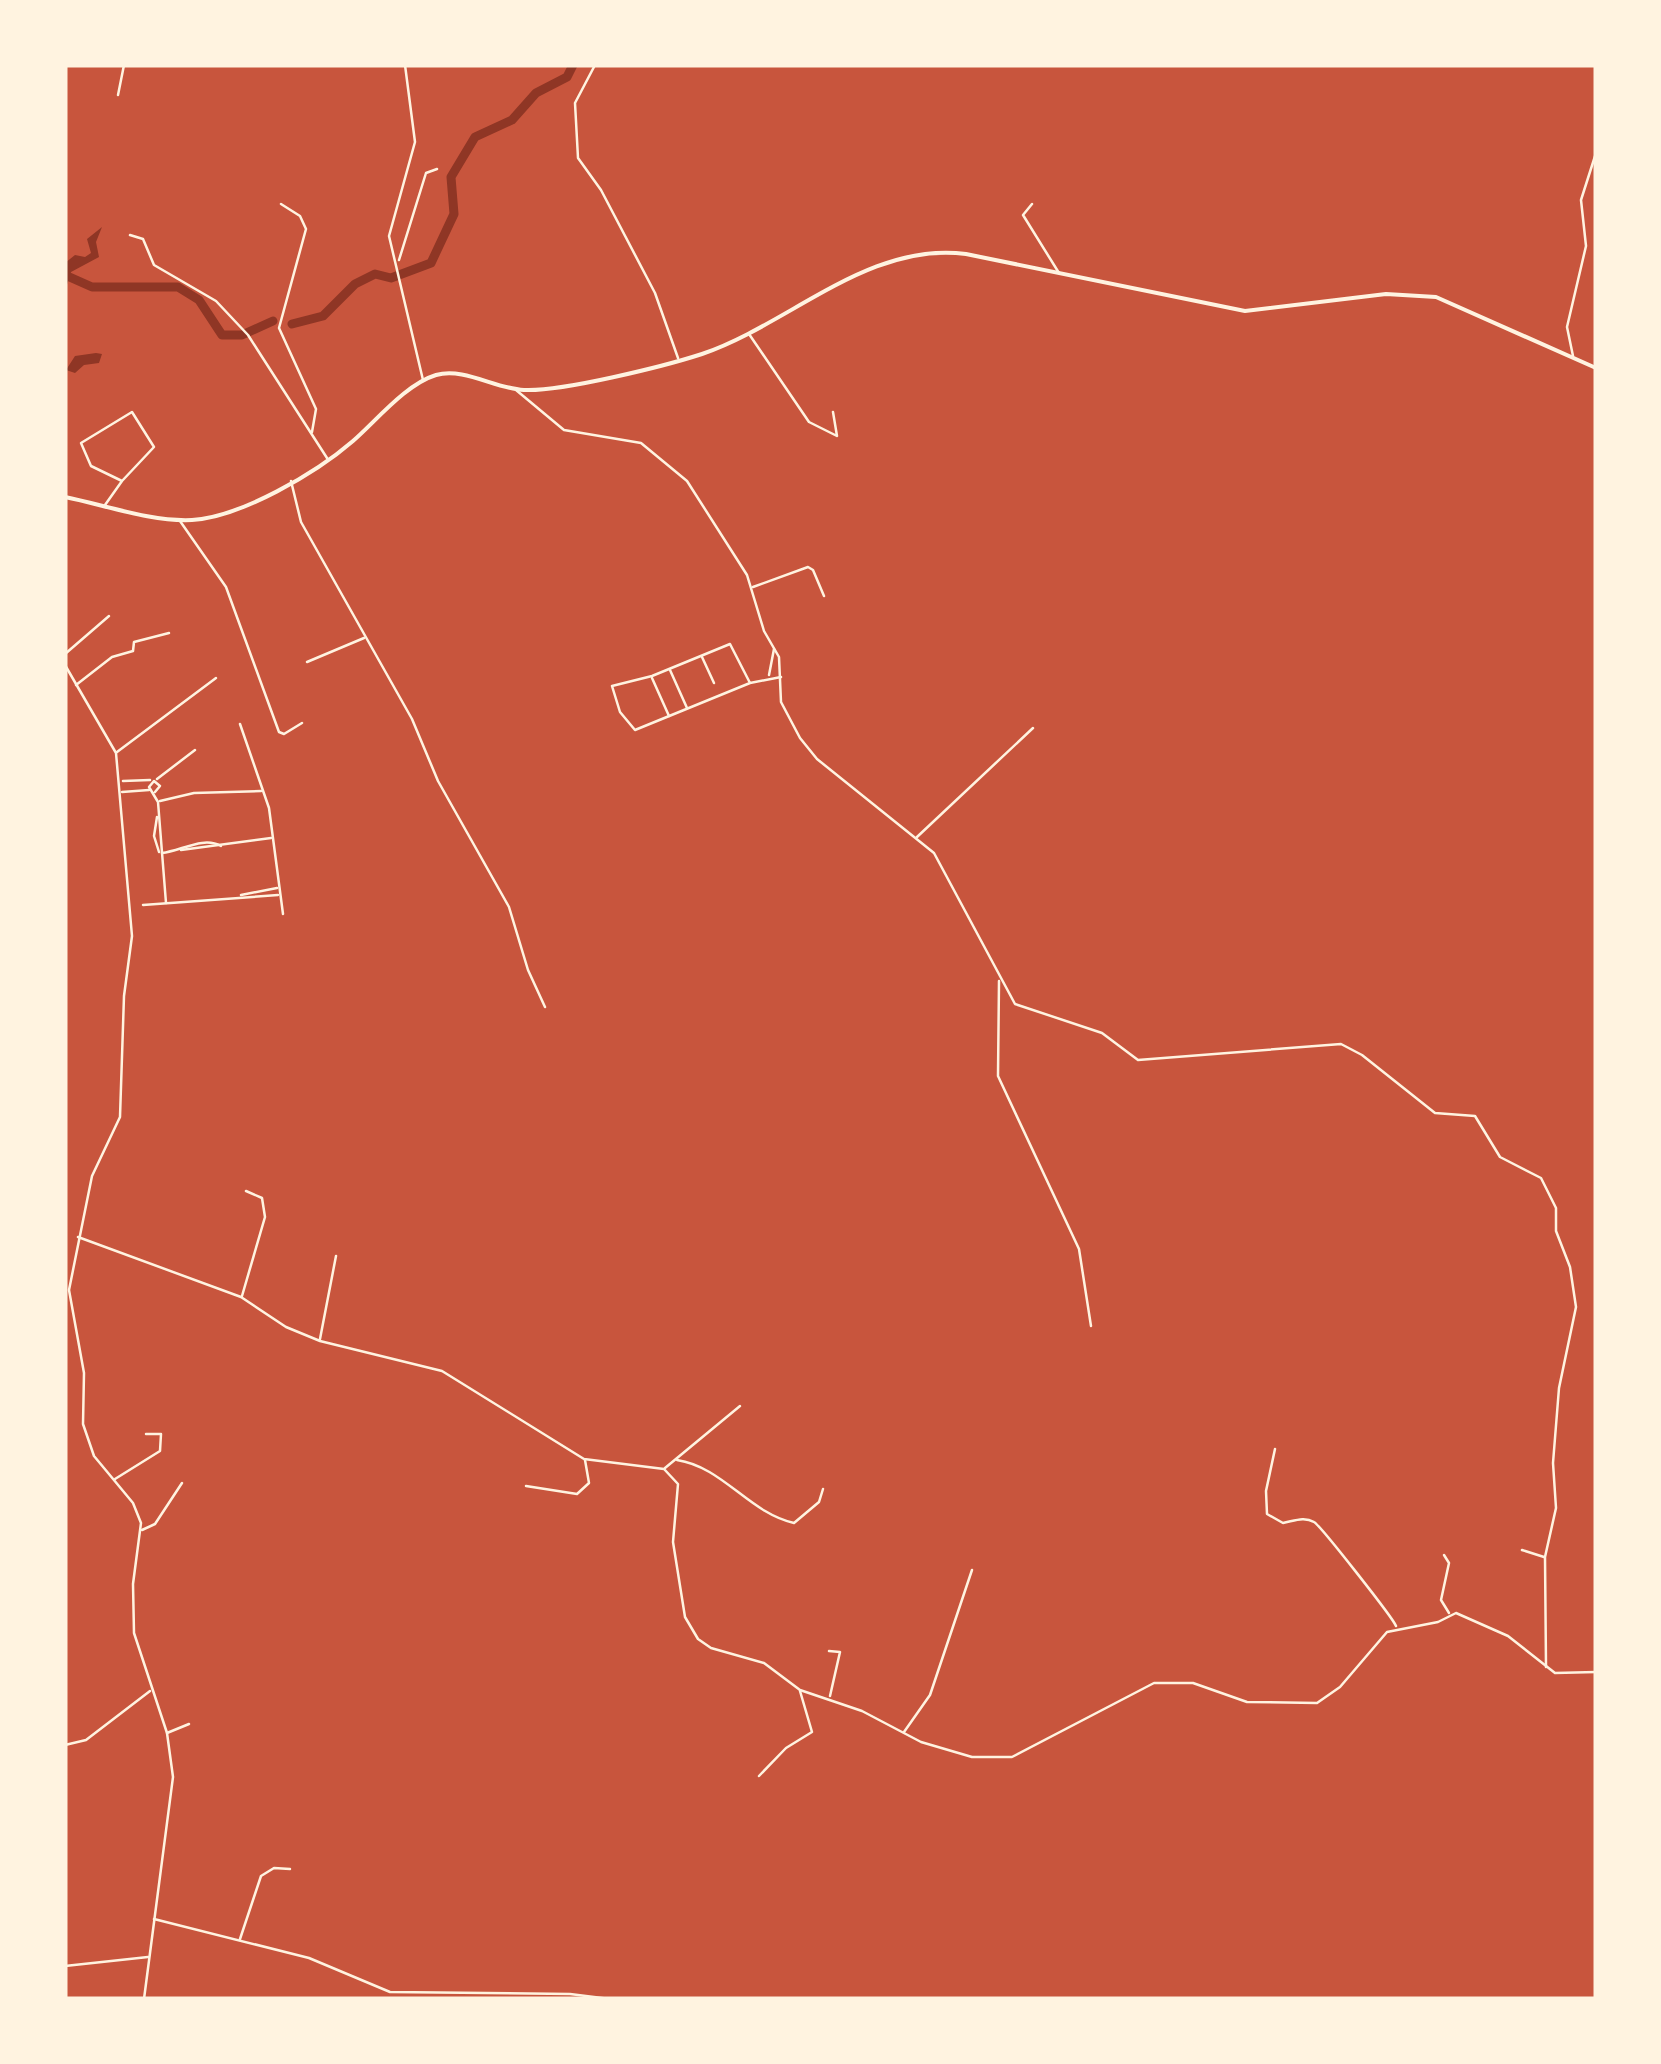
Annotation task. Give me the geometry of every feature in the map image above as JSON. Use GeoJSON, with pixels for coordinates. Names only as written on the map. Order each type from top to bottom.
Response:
{"type":"FeatureCollection","features":[{"type":"Feature","properties":{"kind":"street"},"geometry":{"type":"LineString","coordinates":[[118,95],[124,65]]}},
{"type":"Feature","properties":{"kind":"street"},"geometry":{"type":"LineString","coordinates":[[405,65],[415,142],[390,225],[423,382]]}},
{"type":"Feature","properties":{"kind":"street"},"geometry":{"type":"LineString","coordinates":[[595,65],[574,102],[578,158],[601,190],[648,280],[679,360]]}},
{"type":"Feature","properties":{"kind":"street"},"geometry":{"type":"LineString","coordinates":[[1574,358],[1566,327],[1586,246],[1581,200],[1596,153]]}},
{"type":"Feature","properties":{"kind":"street"},"geometry":{"type":"LineString","coordinates":[[398,264],[426,173],[437,169]]}},
{"type":"Feature","properties":{"kind":"street"},"geometry":{"type":"LineString","coordinates":[[281,204],[300,216],[306,229],[278,328],[315,404],[312,432]]}},
{"type":"Feature","properties":{"kind":"street"},"geometry":{"type":"LineString","coordinates":[[1032,204],[1024,211],[1026,221],[1046,246],[1058,273]]}},
{"type":"Feature","properties":{"kind":"street"},"geometry":{"type":"LineString","coordinates":[[130,235],[143,239],[154,265],[216,301],[248,335],[328,461]]}},
{"type":"Feature","properties":{"kind":"street"},"geometry":{"type":"LineString","coordinates":[[65,497],[179,520],[222,514],[328,461],[423,382],[448,374],[515,390],[543,389],[679,360],[748,332],[886,262],[913,253],[966,254],[1257,311],[1386,294],[1430,295],[1462,305],[1596,368]]}},
{"type":"Feature","properties":{"kind":"street"},"geometry":{"type":"LineString","coordinates":[[748,332],[809,422],[837,436],[834,412]]}},
{"type":"Feature","properties":{"kind":"street"},"geometry":{"type":"LineString","coordinates":[[515,390],[572,433],[641,443],[692,487],[741,562],[764,631],[774,648],[785,711],[817,759],[916,838],[942,864],[999,980],[1015,1004],[1102,1033],[1138,1060],[1255,1047],[1350,1046],[1435,1113],[1475,1116],[1500,1157],[1540,1178],[1556,1208],[1556,1231],[1570,1268],[1576,1307],[1559,1388],[1553,1463],[1556,1508],[1546,1557],[1546,1667]]}},
{"type":"Feature","properties":{"kind":"street"},"geometry":{"type":"LineString","coordinates":[[105,505],[154,447],[132,412],[81,443],[84,458],[91,466],[122,481]]}},
{"type":"Feature","properties":{"kind":"street"},"geometry":{"type":"LineString","coordinates":[[291,481],[301,522],[509,907],[528,970],[545,1007]]}},
{"type":"Feature","properties":{"kind":"street"},"geometry":{"type":"LineString","coordinates":[[179,520],[226,587],[279,732],[284,734],[302,722]]}},
{"type":"Feature","properties":{"kind":"street"},"geometry":{"type":"LineString","coordinates":[[751,587],[808,568],[813,570],[824,596]]}},
{"type":"Feature","properties":{"kind":"street"},"geometry":{"type":"LineString","coordinates":[[65,654],[109,616]]}},
{"type":"Feature","properties":{"kind":"street"},"geometry":{"type":"LineString","coordinates":[[76,685],[112,657],[133,651],[134,642],[169,633]]}},
{"type":"Feature","properties":{"kind":"street"},"geometry":{"type":"LineString","coordinates":[[307,662],[365,638]]}},
{"type":"Feature","properties":{"kind":"street"},"geometry":{"type":"LineString","coordinates":[[750,683],[732,645],[652,676],[614,684],[620,712],[636,730],[750,683],[781,677]]}},
{"type":"Feature","properties":{"kind":"street"},"geometry":{"type":"LineString","coordinates":[[769,677],[774,648]]}},
{"type":"Feature","properties":{"kind":"street"},"geometry":{"type":"LineString","coordinates":[[701,656],[714,683]]}},
{"type":"Feature","properties":{"kind":"street"},"geometry":{"type":"LineString","coordinates":[[65,665],[116,753],[122,782],[132,936],[124,996],[120,1117],[92,1176],[71,1270],[71,1305],[84,1373],[83,1424],[94,1456],[133,1504],[142,1530],[132,1604],[136,1647],[167,1733],[173,1777],[144,1999]]}},
{"type":"Feature","properties":{"kind":"street"},"geometry":{"type":"LineString","coordinates":[[670,668],[688,710]]}},
{"type":"Feature","properties":{"kind":"street"},"geometry":{"type":"LineString","coordinates":[[652,676],[670,716]]}},
{"type":"Feature","properties":{"kind":"street"},"geometry":{"type":"LineString","coordinates":[[116,753],[216,678]]}},
{"type":"Feature","properties":{"kind":"street"},"geometry":{"type":"LineString","coordinates":[[240,724],[270,808],[284,914]]}},
{"type":"Feature","properties":{"kind":"street"},"geometry":{"type":"LineString","coordinates":[[916,838],[1033,728]]}},
{"type":"Feature","properties":{"kind":"street"},"geometry":{"type":"LineString","coordinates":[[122,782],[154,781],[195,750]]}},
{"type":"Feature","properties":{"kind":"street"},"geometry":{"type":"LineString","coordinates":[[133,781],[134,791]]}},
{"type":"Feature","properties":{"kind":"street"},"geometry":{"type":"LineString","coordinates":[[122,792],[153,792],[160,786],[154,781]]}},
{"type":"Feature","properties":{"kind":"street"},"geometry":{"type":"LineString","coordinates":[[154,781],[153,792],[158,802],[154,836],[161,854],[166,903]]}},
{"type":"Feature","properties":{"kind":"street"},"geometry":{"type":"LineString","coordinates":[[158,802],[194,793],[262,790]]}},
{"type":"Feature","properties":{"kind":"street"},"geometry":{"type":"LineString","coordinates":[[161,854],[271,838]]}},
{"type":"Feature","properties":{"kind":"street"},"geometry":{"type":"LineString","coordinates":[[241,897],[249,891],[279,888]]}},
{"type":"Feature","properties":{"kind":"street"},"geometry":{"type":"LineString","coordinates":[[143,905],[280,895]]}},
{"type":"Feature","properties":{"kind":"street"},"geometry":{"type":"LineString","coordinates":[[999,980],[998,1076],[1080,1249],[1091,1326]]}},
{"type":"Feature","properties":{"kind":"street"},"geometry":{"type":"LineString","coordinates":[[241,1297],[265,1217],[262,1198],[246,1191]]}},
{"type":"Feature","properties":{"kind":"street"},"geometry":{"type":"LineString","coordinates":[[78,1237],[241,1297],[286,1327],[320,1340],[442,1371],[584,1459],[664,1469],[678,1484],[674,1542],[690,1630],[711,1648],[752,1658],[800,1690],[829,1697],[948,1752],[994,1759],[1041,1744],[1154,1683],[1193,1683],[1247,1702],[1317,1704],[1340,1687],[1378,1639],[1397,1628],[1438,1622],[1456,1613],[1508,1636],[1562,1676],[1596,1672]]}},
{"type":"Feature","properties":{"kind":"street"},"geometry":{"type":"LineString","coordinates":[[320,1340],[336,1256]]}},
{"type":"Feature","properties":{"kind":"street"},"geometry":{"type":"LineString","coordinates":[[65,1270],[71,1270]]}},
{"type":"Feature","properties":{"kind":"street"},"geometry":{"type":"LineString","coordinates":[[664,1469],[740,1406]]}},
{"type":"Feature","properties":{"kind":"street"},"geometry":{"type":"LineString","coordinates":[[114,1480],[160,1452],[161,1434],[146,1434]]}},
{"type":"Feature","properties":{"kind":"street"},"geometry":{"type":"LineString","coordinates":[[1275,1448],[1266,1491],[1267,1514],[1284,1523],[1302,1519],[1318,1523],[1352,1572],[1389,1610],[1397,1628]]}},
{"type":"Feature","properties":{"kind":"street"},"geometry":{"type":"LineString","coordinates":[[526,1486],[577,1494],[589,1483],[584,1459]]}},
{"type":"Feature","properties":{"kind":"street"},"geometry":{"type":"LineString","coordinates":[[676,1460],[701,1466],[756,1506],[794,1523],[819,1502],[823,1489]]}},
{"type":"Feature","properties":{"kind":"street"},"geometry":{"type":"LineString","coordinates":[[142,1530],[155,1524],[182,1483]]}},
{"type":"Feature","properties":{"kind":"street"},"geometry":{"type":"LineString","coordinates":[[1522,1550],[1546,1557]]}},
{"type":"Feature","properties":{"kind":"street"},"geometry":{"type":"LineString","coordinates":[[1444,1555],[1449,1560],[1441,1600],[1450,1615]]}},
{"type":"Feature","properties":{"kind":"street"},"geometry":{"type":"LineString","coordinates":[[904,1733],[930,1695],[972,1570]]}},
{"type":"Feature","properties":{"kind":"street"},"geometry":{"type":"LineString","coordinates":[[829,1651],[840,1652],[842,1659],[829,1697]]}},
{"type":"Feature","properties":{"kind":"street"},"geometry":{"type":"LineString","coordinates":[[65,1745],[86,1740],[151,1690]]}},
{"type":"Feature","properties":{"kind":"street"},"geometry":{"type":"LineString","coordinates":[[759,1776],[786,1748],[812,1732],[800,1690]]}},
{"type":"Feature","properties":{"kind":"street"},"geometry":{"type":"LineString","coordinates":[[167,1733],[189,1724]]}},
{"type":"Feature","properties":{"kind":"street"},"geometry":{"type":"LineString","coordinates":[[240,1940],[261,1876],[274,1868],[290,1869]]}},
{"type":"Feature","properties":{"kind":"street"},"geometry":{"type":"LineString","coordinates":[[152,1918],[309,1958],[390,1992],[570,1994],[610,1999]]}},
{"type":"Feature","properties":{"kind":"street"},"geometry":{"type":"LineString","coordinates":[[65,1966],[148,1957]]}},
{"type":"Feature","properties":{"kind":"shaded area"},"geometry":{"type":"Polygon","coordinates":[[[102,227],[96,242],[99,257],[71,272],[65,291],[65,263],[75,255],[85,257],[91,253],[87,239],[102,227]]]}},
{"type":"Feature","properties":{"kind":"shaded area"},"geometry":{"type":"Polygon","coordinates":[[[102,354],[99,363],[84,365],[75,373],[66,370],[75,356],[102,354]]]}},
{"type":"Feature","properties":{"kind":"waterway"},"geometry":{"type":"LineString","coordinates":[[292,324],[323,316],[355,284],[375,274],[391,278],[431,263],[454,214],[451,177],[475,137],[512,120],[536,93],[567,77],[573,65]]}},
{"type":"Feature","properties":{"kind":"waterway"},"geometry":{"type":"LineString","coordinates":[[65,275],[92,287],[178,287],[199,300],[222,335],[242,335],[273,321]]}}]}
